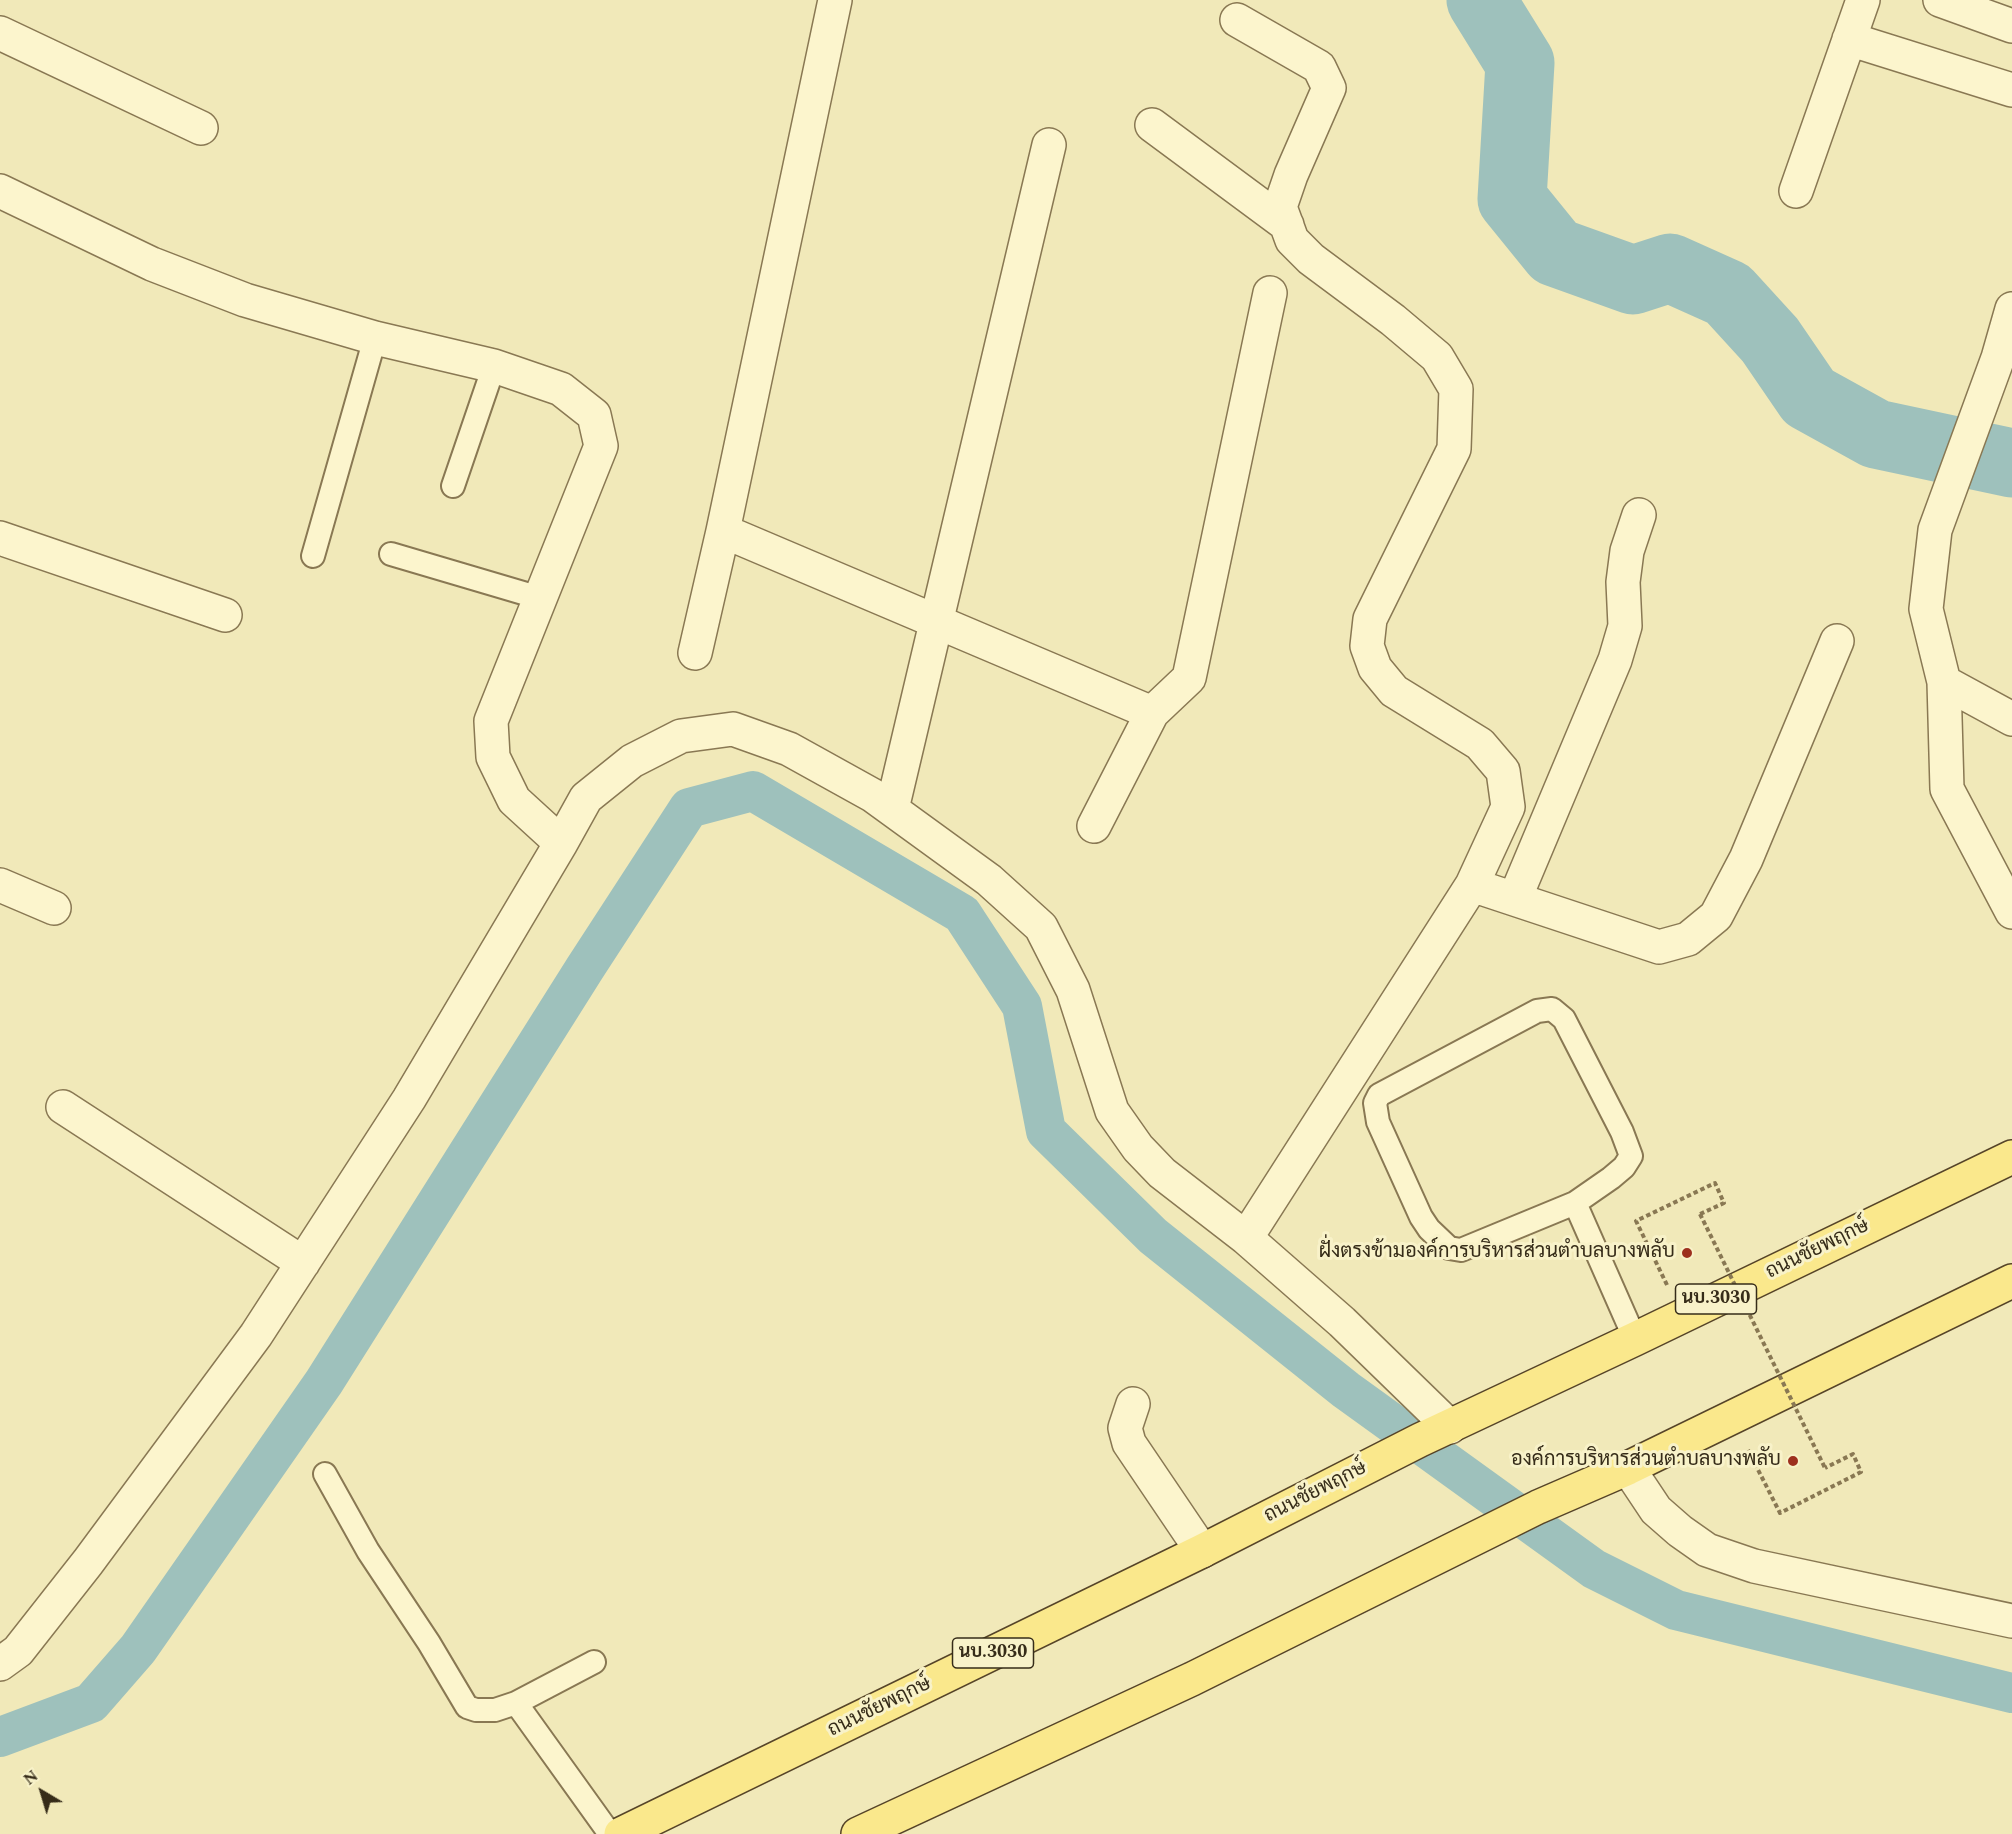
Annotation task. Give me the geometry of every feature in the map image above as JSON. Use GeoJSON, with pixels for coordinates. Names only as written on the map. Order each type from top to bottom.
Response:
{"type":"FeatureCollection","features":[{"type":"Feature","properties":{"kind":"main road","name":"ถนนชัยพฤกษ์"},"geometry":{"type":"LineString","coordinates":[[621,1834],[1202,1551],[1420,1440],[2012,1157]]}},
{"type":"Feature","properties":{"kind":"main road"},"geometry":{"type":"LineString","coordinates":[[858,1834],[894,1826],[1538,1507],[1628,1468],[2012,1281]]}},
{"type":"Feature","properties":{"kind":"street"},"geometry":{"type":"LineString","coordinates":[[695,653],[723,531],[835,0]]}},
{"type":"Feature","properties":{"kind":"street"},"geometry":{"type":"LineString","coordinates":[[1796,191],[1863,0]]}},
{"type":"Feature","properties":{"kind":"street"},"geometry":{"type":"LineString","coordinates":[[1940,0],[2012,26]]}},
{"type":"Feature","properties":{"kind":"street"},"geometry":{"type":"LineString","coordinates":[[1237,20],[1319,67],[1329,88],[1280,207],[1292,240],[1311,259],[1393,320],[1437,357],[1456,389],[1454,449],[1370,619],[1367,646],[1375,668],[1394,691],[1480,744],[1503,771],[1508,807],[1472,885],[1246,1238]]}},
{"type":"Feature","properties":{"kind":"street"},"geometry":{"type":"LineString","coordinates":[[0,33],[201,128]]}},
{"type":"Feature","properties":{"kind":"street"},"geometry":{"type":"LineString","coordinates":[[1849,39],[2012,90]]}},
{"type":"Feature","properties":{"kind":"street"},"geometry":{"type":"LineString","coordinates":[[1152,125],[1287,225]]}},
{"type":"Feature","properties":{"kind":"street"},"geometry":{"type":"LineString","coordinates":[[892,809],[1049,146]]}},
{"type":"Feature","properties":{"kind":"street"},"geometry":{"type":"LineString","coordinates":[[0,191],[152,264],[245,300],[375,338],[494,366],[561,389],[594,415],[601,446],[491,721],[493,757],[514,800],[561,843]]}},
{"type":"Feature","properties":{"kind":"street"},"geometry":{"type":"LineString","coordinates":[[1094,826],[1152,713],[1189,678],[1270,293]]}},
{"type":"Feature","properties":{"kind":"street"},"geometry":{"type":"LineString","coordinates":[[2012,309],[1998,358],[1935,530],[1926,609],[1944,682],[1947,789],[2012,912]]}},
{"type":"Feature","properties":{"kind":"street"},"geometry":{"type":"LineString","coordinates":[[1515,898],[1615,660],[1625,626],[1623,582],[1627,551],[1639,515]]}},
{"type":"Feature","properties":{"kind":"street"},"geometry":{"type":"LineString","coordinates":[[723,531],[1152,713]]}},
{"type":"Feature","properties":{"kind":"street"},"geometry":{"type":"LineString","coordinates":[[0,538],[225,615]]}},
{"type":"Feature","properties":{"kind":"street"},"geometry":{"type":"LineString","coordinates":[[1472,885],[1659,947],[1688,939],[1716,916],[1746,859],[1837,641]]}},
{"type":"Feature","properties":{"kind":"street"},"geometry":{"type":"LineString","coordinates":[[1944,682],[2012,719]]}},
{"type":"Feature","properties":{"kind":"street"},"geometry":{"type":"LineString","coordinates":[[0,1664],[18,1651],[88,1562],[256,1335],[409,1099],[586,798],[632,761],[681,736],[733,729],[789,749],[872,795],[989,880],[1041,927],[1073,990],[1112,1111],[1138,1148],[1162,1173],[1246,1238],[1342,1322],[1450,1427]]}},
{"type":"Feature","properties":{"kind":"street"},"geometry":{"type":"LineString","coordinates":[[0,885],[54,908]]}},
{"type":"Feature","properties":{"kind":"street"},"geometry":{"type":"LineString","coordinates":[[63,1107],[303,1263]]}},
{"type":"Feature","properties":{"kind":"street"},"geometry":{"type":"LineString","coordinates":[[1132,1404],[1125,1428],[1129,1443],[1202,1551]]}},
{"type":"Feature","properties":{"kind":"street"},"geometry":{"type":"LineString","coordinates":[[1628,1468],[1656,1510],[1680,1532],[1707,1550],[1754,1566],[2012,1621]]}},
{"type":"Feature","properties":{"kind":"lane"},"geometry":{"type":"LineString","coordinates":[[313,556],[375,338]]}},
{"type":"Feature","properties":{"kind":"lane"},"geometry":{"type":"LineString","coordinates":[[453,486],[494,366]]}},
{"type":"Feature","properties":{"kind":"lane"},"geometry":{"type":"LineString","coordinates":[[392,554],[540,598]]}},
{"type":"Feature","properties":{"kind":"lane"},"geometry":{"type":"LineString","coordinates":[[1552,1009],[1564,1019],[1622,1132],[1631,1156],[1624,1167],[1611,1178],[1575,1203],[1461,1250],[1449,1248],[1429,1229],[1421,1217],[1378,1122],[1375,1103],[1379,1095],[1537,1011],[1552,1009]]}},
{"type":"Feature","properties":{"kind":"lane"},"geometry":{"type":"LineString","coordinates":[[1575,1203],[1635,1339]]}},
{"type":"Feature","properties":{"kind":"lane"},"geometry":{"type":"LineString","coordinates":[[326,1474],[368,1551],[429,1643],[467,1707],[476,1710],[495,1710],[516,1703],[594,1662]]}},
{"type":"Feature","properties":{"kind":"lane"},"geometry":{"type":"LineString","coordinates":[[516,1703],[610,1834]]}},
{"type":"Feature","properties":{"kind":"path"},"geometry":{"type":"LineString","coordinates":[[1682,1316],[1636,1221],[1715,1183],[1724,1203],[1700,1214],[1825,1468],[1852,1454],[1861,1472],[1780,1513],[1731,1418]]}},
{"type":"Feature","properties":{"kind":"waterway"},"geometry":{"type":"LineString","coordinates":[[1481,0],[1520,63],[1512,199],[1555,252],[1633,280],[1670,268],[1728,294],[1770,340],[1809,397],[1876,434],[2012,463]]}},
{"type":"Feature","properties":{"kind":"waterway"},"geometry":{"type":"LineString","coordinates":[[0,1737],[91,1703],[138,1649],[324,1382],[585,968],[689,808],[753,791],[962,914],[1022,1006],[1046,1131],[1153,1236],[1346,1390],[1594,1569],[1676,1610],[2012,1693]]}},
{"type":"Feature","properties":{"kind":"place","name":"ฝั่งตรงข้ามองค์การบริหารส่วนตำบลบางพลับ"},"geometry":{"type":"Point","coordinates":[1687,1253]}},
{"type":"Feature","properties":{"kind":"place","name":"องค์การบริหารส่วนตำบลบางพลับ"},"geometry":{"type":"Point","coordinates":[1793,1461]}}]}
